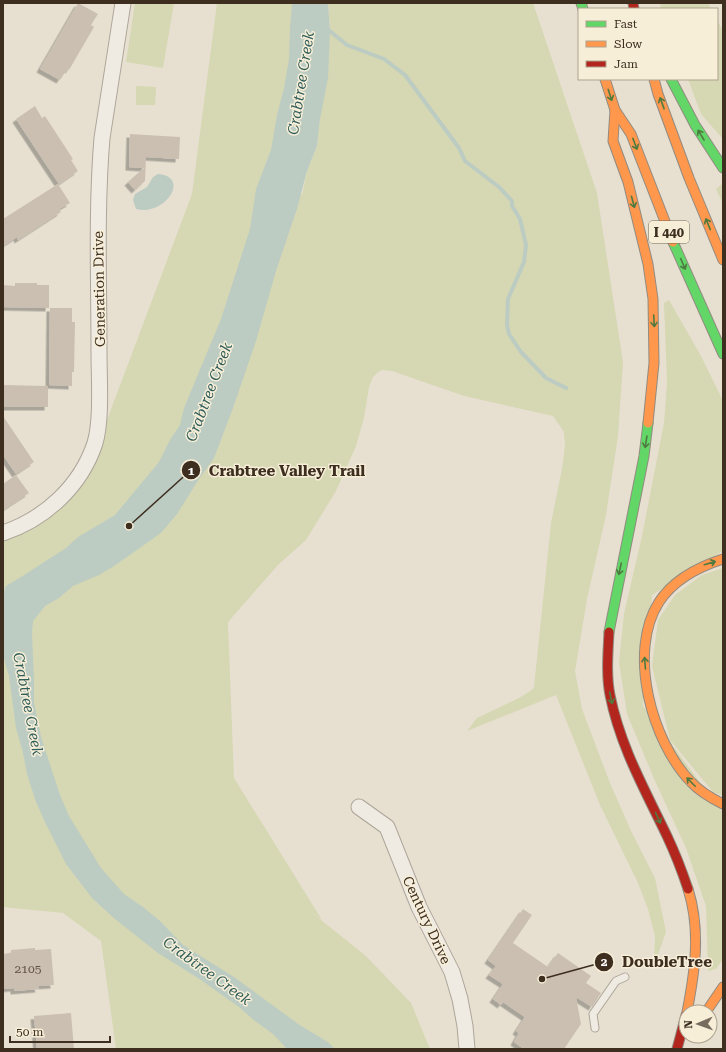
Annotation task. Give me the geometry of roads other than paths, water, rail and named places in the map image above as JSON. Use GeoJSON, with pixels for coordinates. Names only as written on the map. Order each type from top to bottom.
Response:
{"type":"FeatureCollection","features":[{"type":"Feature","properties":{"kind":"highway","name":"I 440"},"geometry":{"type":"LineString","coordinates":[[605,80],[615,110],[631,134],[666,226],[723,354]]}},
{"type":"Feature","properties":{"kind":"highway","name":"I 440"},"geometry":{"type":"LineString","coordinates":[[654,80],[689,178],[723,260]]}},
{"type":"Feature","properties":{"kind":"highway"},"geometry":{"type":"LineString","coordinates":[[671,80],[690,118],[723,168]]}},
{"type":"Feature","properties":{"kind":"highway"},"geometry":{"type":"LineString","coordinates":[[615,110],[613,141],[628,182],[648,264],[652,299],[654,363],[651,403],[644,456],[610,623],[608,683],[623,740],[678,860],[691,903],[695,922],[696,945],[694,971],[688,1004]]}},
{"type":"Feature","properties":{"kind":"highway"},"geometry":{"type":"LineString","coordinates":[[723,559],[702,565],[693,570],[676,582],[668,590],[656,608],[648,626],[645,637],[644,660],[651,706],[660,733],[668,748],[682,772],[689,780],[707,796],[723,804]]}},
{"type":"Feature","properties":{"kind":"highway"},"geometry":{"type":"LineString","coordinates":[[711,1004],[723,987]]}},
{"type":"Feature","properties":{"kind":"street","name":"Generation Drive"},"geometry":{"type":"LineString","coordinates":[[3,534],[45,512],[58,502],[80,475],[95,443],[99,407],[98,253],[100,158],[123,3]]}},
{"type":"Feature","properties":{"kind":"street","name":"Century Drive"},"geometry":{"type":"LineString","coordinates":[[359,807],[387,827],[416,900],[452,972],[460,999],[465,1026],[467,1049]]}},
{"type":"Feature","properties":{"kind":"lane"},"geometry":{"type":"LineString","coordinates":[[595,1028],[593,1014],[616,981],[625,977]]}},
{"type":"Feature","properties":{"kind":"water","name":"Crabtree Creek"},"geometry":{"type":"Polygon","coordinates":[[[292,3],[328,3],[330,31],[328,78],[320,119],[317,146],[307,171],[297,209],[276,271],[256,341],[233,408],[214,458],[177,514],[161,533],[114,566],[99,575],[73,586],[59,598],[45,606],[33,621],[34,702],[41,737],[60,795],[69,816],[101,868],[124,894],[160,921],[183,945],[234,977],[301,1026],[328,1042],[335,1049],[287,1049],[273,1034],[239,1007],[198,978],[158,953],[115,919],[92,898],[66,864],[36,802],[27,774],[16,728],[9,676],[3,655],[3,594],[6,586],[66,548],[78,537],[115,515],[159,462],[170,440],[180,425],[184,408],[221,319],[250,229],[256,189],[271,150],[289,59],[292,3]]]}},
{"type":"Feature","properties":{"kind":"water"},"geometry":{"type":"Polygon","coordinates":[[[158,174],[168,177],[173,182],[173,189],[170,196],[156,207],[146,210],[136,209],[133,200],[135,194],[147,187],[153,177],[158,174]]]}},
{"type":"Feature","properties":{"kind":"waterway"},"geometry":{"type":"LineString","coordinates":[[326,28],[347,45],[384,59],[405,75],[459,148],[465,161],[499,187],[512,201],[512,206],[520,219],[526,245],[524,262],[508,299],[507,325],[509,334],[521,352],[546,378],[566,388]]}},
{"type":"Feature","properties":{"kind":"place","name":"Crabtree Valley Trail"},"geometry":{"type":"Point","coordinates":[129,526]}},
{"type":"Feature","properties":{"kind":"place","name":"DoubleTree"},"geometry":{"type":"Point","coordinates":[542,979]}}]}
